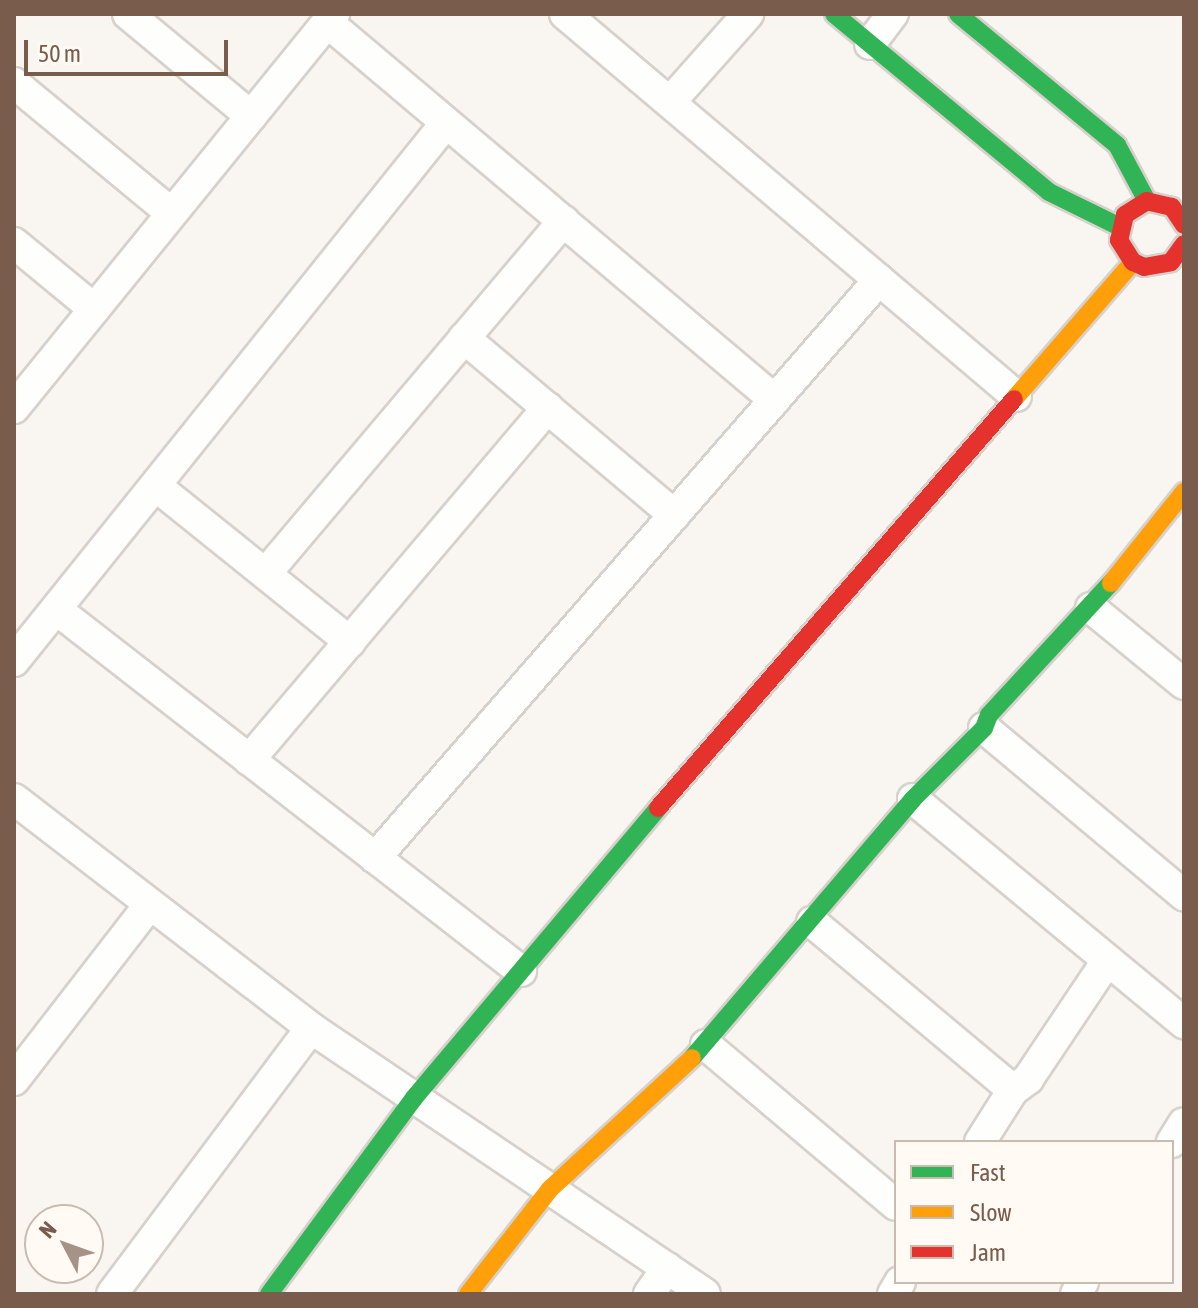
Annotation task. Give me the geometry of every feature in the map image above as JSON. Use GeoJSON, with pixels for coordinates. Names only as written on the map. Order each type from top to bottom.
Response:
{"type":"FeatureCollection","features":[{"type":"Feature","properties":{"kind":"street"},"geometry":{"type":"LineString","coordinates":[[565,14],[1016,396]]}},
{"type":"Feature","properties":{"kind":"street"},"geometry":{"type":"LineString","coordinates":[[670,102],[748,14]]}},
{"type":"Feature","properties":{"kind":"street"},"geometry":{"type":"LineString","coordinates":[[834,14],[1049,192],[1120,227]]}},
{"type":"Feature","properties":{"kind":"street"},"geometry":{"type":"LineString","coordinates":[[870,44],[893,14]]}},
{"type":"Feature","properties":{"kind":"street"},"geometry":{"type":"LineString","coordinates":[[958,14],[1117,145],[1147,201]]}},
{"type":"Feature","properties":{"kind":"street"},"geometry":{"type":"LineString","coordinates":[[14,407],[330,18],[446,123],[775,400]]}},
{"type":"Feature","properties":{"kind":"street"},"geometry":{"type":"LineString","coordinates":[[147,20],[251,116]]}},
{"type":"Feature","properties":{"kind":"street"},"geometry":{"type":"LineString","coordinates":[[14,83],[171,213]]}},
{"type":"Feature","properties":{"kind":"street"},"geometry":{"type":"LineString","coordinates":[[14,661],[446,123]]}},
{"type":"Feature","properties":{"kind":"street"},"geometry":{"type":"LineString","coordinates":[[1175,283],[1158,267],[1133,262],[1123,251],[1120,227],[1132,208],[1147,201],[1172,207],[1184,225]]}},
{"type":"Feature","properties":{"kind":"street"},"geometry":{"type":"LineString","coordinates":[[266,573],[563,221]]}},
{"type":"Feature","properties":{"kind":"street"},"geometry":{"type":"LineString","coordinates":[[14,243],[94,309]]}},
{"type":"Feature","properties":{"kind":"street"},"geometry":{"type":"LineString","coordinates":[[1158,267],[1171,262],[1184,244]]}},
{"type":"Feature","properties":{"kind":"street"},"geometry":{"type":"LineString","coordinates":[[269,1294],[414,1098],[1133,262]]}},
{"type":"Feature","properties":{"kind":"street"},"geometry":{"type":"LineString","coordinates":[[375,858],[879,280]]}},
{"type":"Feature","properties":{"kind":"street"},"geometry":{"type":"LineString","coordinates":[[464,338],[674,515]]}},
{"type":"Feature","properties":{"kind":"street"},"geometry":{"type":"LineString","coordinates":[[249,760],[548,408]]}},
{"type":"Feature","properties":{"kind":"street"},"geometry":{"type":"LineString","coordinates":[[156,486],[350,642]]}},
{"type":"Feature","properties":{"kind":"street"},"geometry":{"type":"LineString","coordinates":[[468,1294],[550,1189],[706,1045],[913,799],[984,728],[989,715],[1091,608],[1184,492]]}},
{"type":"Feature","properties":{"kind":"street"},"geometry":{"type":"LineString","coordinates":[[1091,608],[1184,684]]}},
{"type":"Feature","properties":{"kind":"street"},"geometry":{"type":"LineString","coordinates":[[57,610],[521,971]]}},
{"type":"Feature","properties":{"kind":"street"},"geometry":{"type":"LineString","coordinates":[[984,728],[1184,895]]}},
{"type":"Feature","properties":{"kind":"street"},"geometry":{"type":"LineString","coordinates":[[14,799],[311,1028],[705,1294]]}},
{"type":"Feature","properties":{"kind":"street"},"geometry":{"type":"LineString","coordinates":[[913,799],[1184,1023]]}},
{"type":"Feature","properties":{"kind":"street"},"geometry":{"type":"LineString","coordinates":[[14,1080],[150,904]]}},
{"type":"Feature","properties":{"kind":"street"},"geometry":{"type":"LineString","coordinates":[[812,922],[1013,1090]]}},
{"type":"Feature","properties":{"kind":"street"},"geometry":{"type":"LineString","coordinates":[[981,1140],[1013,1090],[1028,1079],[1107,961]]}},
{"type":"Feature","properties":{"kind":"street"},"geometry":{"type":"LineString","coordinates":[[112,1294],[311,1028]]}},
{"type":"Feature","properties":{"kind":"street"},"geometry":{"type":"LineString","coordinates":[[706,1045],[894,1203]]}},
{"type":"Feature","properties":{"kind":"street"},"geometry":{"type":"LineString","coordinates":[[1173,1140],[1184,1123]]}},
{"type":"Feature","properties":{"kind":"street"},"geometry":{"type":"LineString","coordinates":[[649,1294],[667,1268]]}},
{"type":"Feature","properties":{"kind":"traffic: fast"},"geometry":{"type":"LineString","coordinates":[[834,14],[1049,192],[1120,227]]}},
{"type":"Feature","properties":{"kind":"traffic: fast"},"geometry":{"type":"LineString","coordinates":[[958,14],[1117,145],[1147,201]]}},
{"type":"Feature","properties":{"kind":"traffic: fast"},"geometry":{"type":"LineString","coordinates":[[692,1058],[913,799],[984,728],[989,715],[1111,583]]}},
{"type":"Feature","properties":{"kind":"traffic: fast"},"geometry":{"type":"LineString","coordinates":[[269,1294],[414,1098],[658,808]]}},
{"type":"Feature","properties":{"kind":"traffic: slow"},"geometry":{"type":"LineString","coordinates":[[1014,399],[1133,262]]}},
{"type":"Feature","properties":{"kind":"traffic: slow"},"geometry":{"type":"LineString","coordinates":[[1111,583],[1184,492]]}},
{"type":"Feature","properties":{"kind":"traffic: slow"},"geometry":{"type":"LineString","coordinates":[[468,1294],[550,1189],[692,1058]]}},
{"type":"Feature","properties":{"kind":"traffic: jam"},"geometry":{"type":"LineString","coordinates":[[1184,225],[1172,207],[1147,201],[1125,215],[1119,240],[1133,262],[1144,267],[1171,262],[1184,244]]}},
{"type":"Feature","properties":{"kind":"traffic: jam"},"geometry":{"type":"LineString","coordinates":[[658,808],[1014,399]]}}]}
